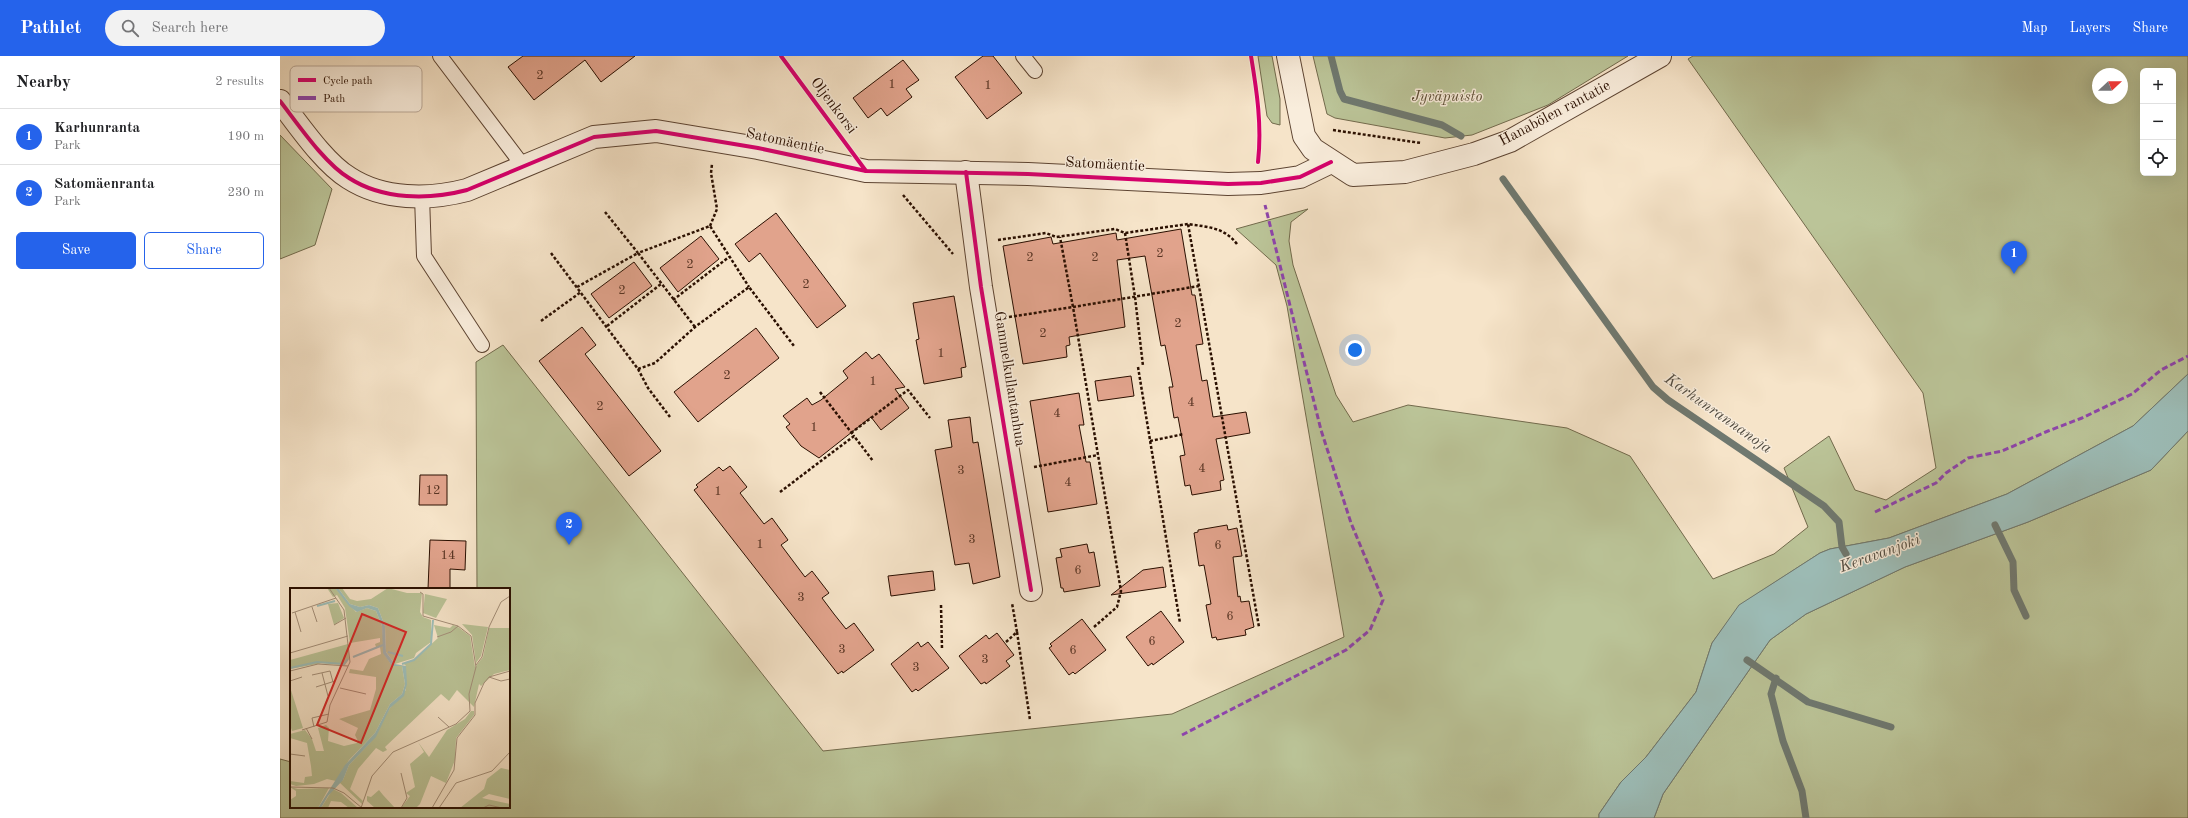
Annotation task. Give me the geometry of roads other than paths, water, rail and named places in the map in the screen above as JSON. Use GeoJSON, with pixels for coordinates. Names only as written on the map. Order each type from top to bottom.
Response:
{"type":"FeatureCollection","features":[{"type":"Feature","properties":{"kind":"street","name":"Hanabölen rantatie"},"geometry":{"type":"LineString","coordinates":[[1288,56],[1304,136],[1313,149],[1353,175],[1405,172],[1474,154],[1510,141],[1660,56]]}},
{"type":"Feature","properties":{"kind":"street","name":"Satomäentie"},"geometry":{"type":"LineString","coordinates":[[280,101],[316,147],[347,178],[363,186],[390,194],[422,196],[447,195],[467,190],[594,137],[656,131],[716,141],[866,171],[886,172],[966,172],[1142,178],[1228,184],[1261,183],[1300,177],[1331,162]]}},
{"type":"Feature","properties":{"kind":"street","name":"Gammelkullantanhua"},"geometry":{"type":"LineString","coordinates":[[966,172],[987,321],[1031,590]]}},
{"type":"Feature","properties":{"kind":"lane"},"geometry":{"type":"LineString","coordinates":[[440,56],[524,167]]}},
{"type":"Feature","properties":{"kind":"lane"},"geometry":{"type":"LineString","coordinates":[[1023,56],[1035,71]]}},
{"type":"Feature","properties":{"kind":"lane"},"geometry":{"type":"LineString","coordinates":[[422,196],[424,256],[482,345]]}},
{"type":"Feature","properties":{"kind":"water","name":"Keravanjoki"},"geometry":{"type":"Polygon","coordinates":[[[2188,374],[2188,431],[2151,470],[2028,522],[1905,567],[1806,614],[1770,640],[1663,794],[1654,818],[1599,818],[1599,814],[1621,782],[1646,757],[1696,692],[1712,643],[1739,605],[1820,553],[1830,549],[1889,538],[2007,494],[2133,426],[2188,374]]]}},
{"type":"Feature","properties":{"kind":"waterway","name":"Karhunrannanoja"},"geometry":{"type":"LineString","coordinates":[[1331,56],[1340,91],[1344,99],[1442,125],[1461,136]]}},
{"type":"Feature","properties":{"kind":"waterway","name":"Karhunrannanoja"},"geometry":{"type":"LineString","coordinates":[[1503,179],[1653,387],[1668,400],[1824,506],[1839,522],[1842,547],[1846,554]]}},
{"type":"Feature","properties":{"kind":"waterway"},"geometry":{"type":"LineString","coordinates":[[1995,525],[2013,562],[2014,590],[2026,616]]}},
{"type":"Feature","properties":{"kind":"waterway"},"geometry":{"type":"LineString","coordinates":[[1747,660],[1808,702],[1891,727]]}},
{"type":"Feature","properties":{"kind":"waterway"},"geometry":{"type":"LineString","coordinates":[[1776,678],[1771,694],[1783,741],[1802,791],[1806,818]]}},
{"type":"Feature","properties":{"kind":"place","name":"Karhunranta"},"geometry":{"type":"Point","coordinates":[2014,274]}},
{"type":"Feature","properties":{"kind":"place","name":"Satomäenranta"},"geometry":{"type":"Point","coordinates":[569,545]}},
{"type":"Feature","properties":{"kind":"park label","name":"Jyväpuisto"},"geometry":{"type":"Point","coordinates":[1447,97]}}]}
